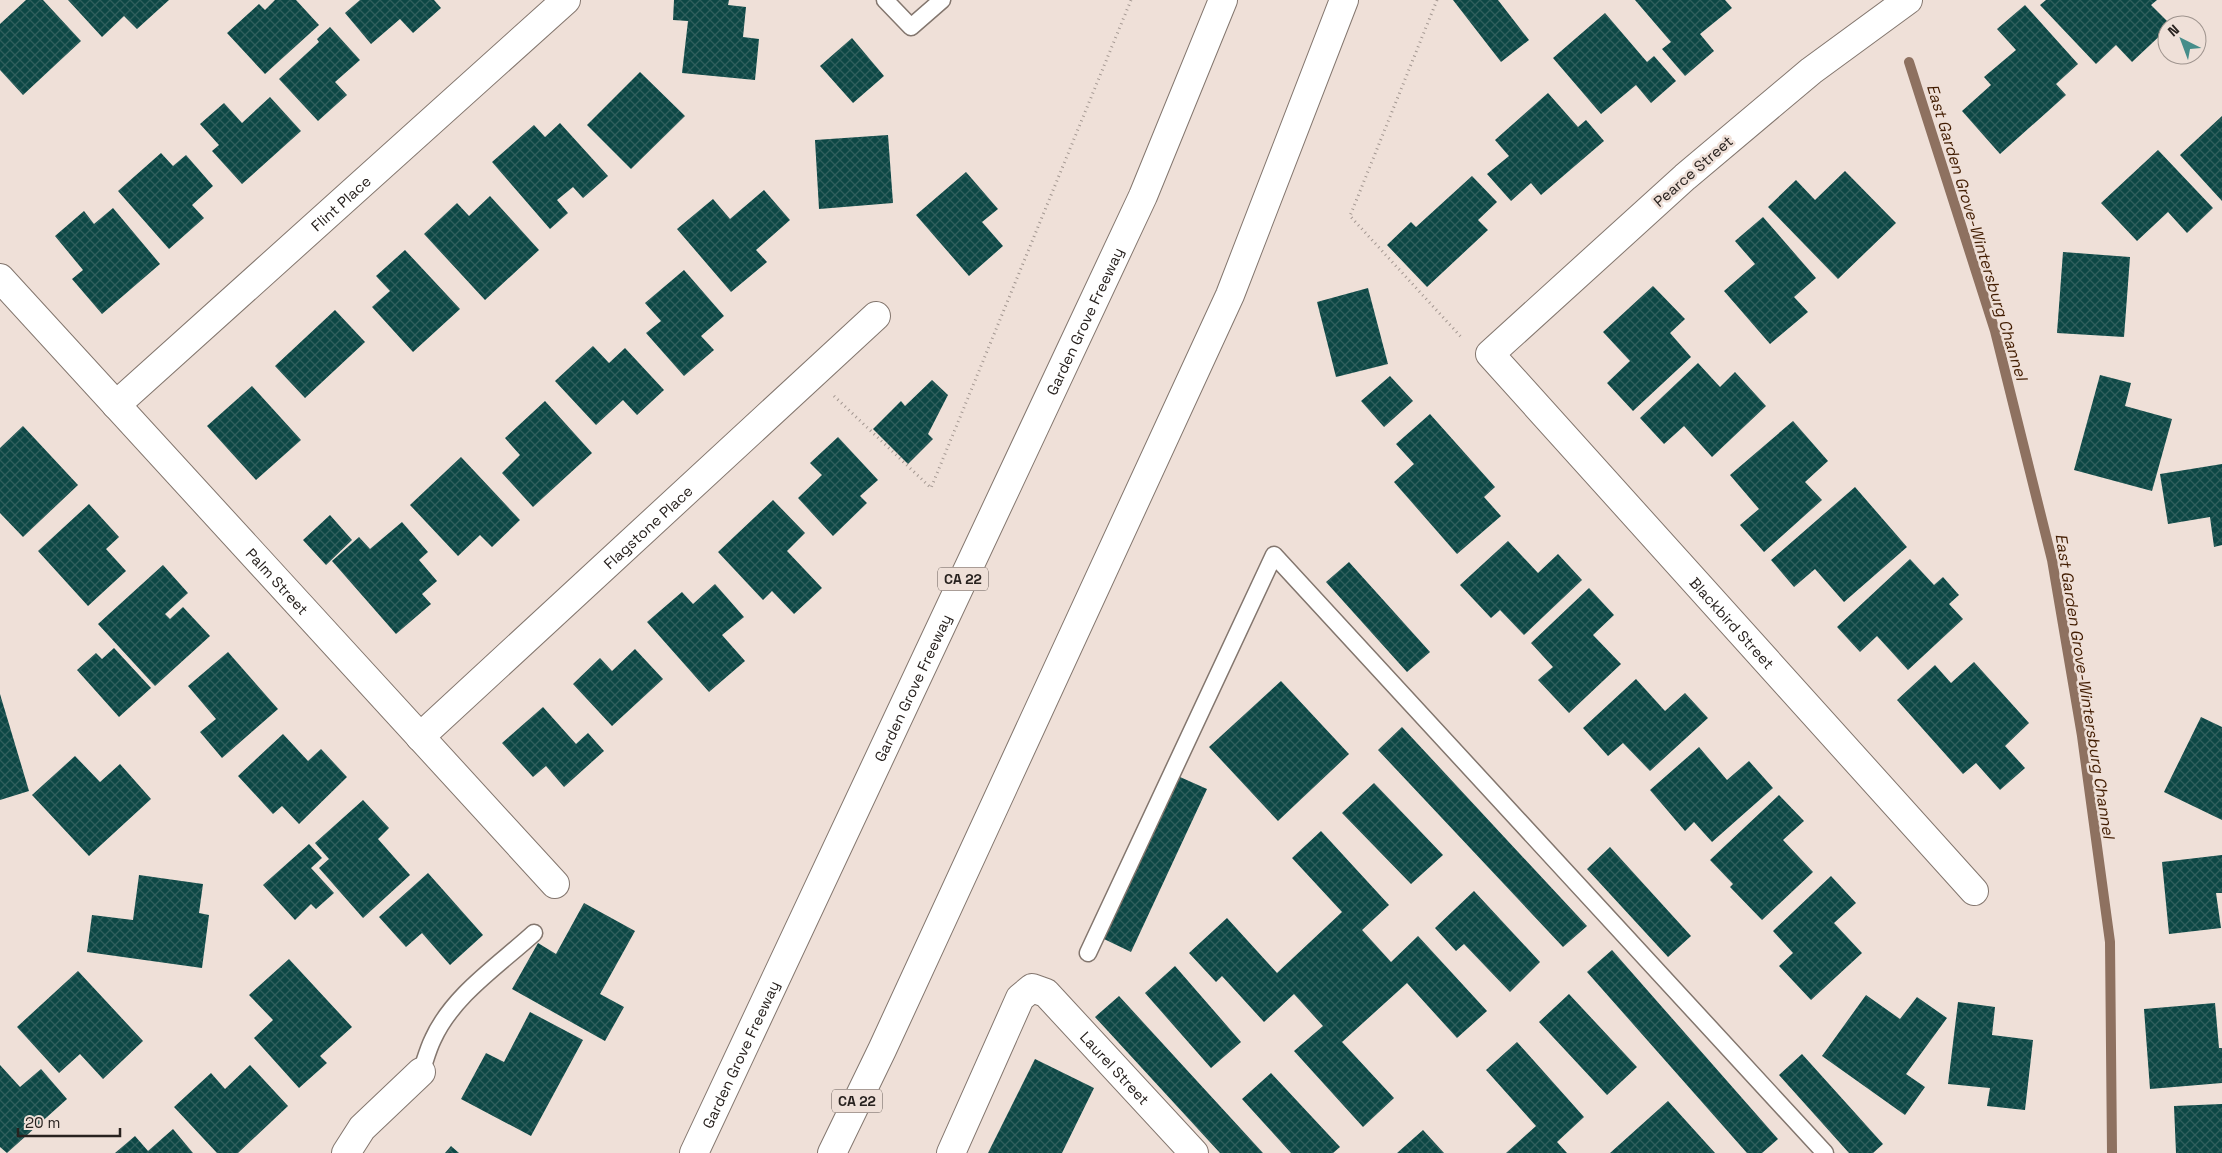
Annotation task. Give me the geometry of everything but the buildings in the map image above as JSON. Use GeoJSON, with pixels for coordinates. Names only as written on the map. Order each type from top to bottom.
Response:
{"type":"FeatureCollection","features":[{"type":"Feature","properties":{"kind":"main road","name":"Flint Place"},"geometry":{"type":"LineString","coordinates":[[116,405],[566,0]]}},
{"type":"Feature","properties":{"kind":"main road","name":"Garden Grove Freeway"},"geometry":{"type":"LineString","coordinates":[[694,1153],[1143,196],[1223,0]]}},
{"type":"Feature","properties":{"kind":"main road","name":"CA 22"},"geometry":{"type":"LineString","coordinates":[[832,1153],[882,1050],[1230,296],[1344,0]]}},
{"type":"Feature","properties":{"kind":"main road","name":"Pearce Street"},"geometry":{"type":"LineString","coordinates":[[1490,354],[1684,177],[1811,71],[1908,0]]}},
{"type":"Feature","properties":{"kind":"main road","name":"Palm Street"},"geometry":{"type":"LineString","coordinates":[[0,278],[555,884]]}},
{"type":"Feature","properties":{"kind":"main road","name":"Flagstone Place"},"geometry":{"type":"LineString","coordinates":[[420,737],[876,316]]}},
{"type":"Feature","properties":{"kind":"main road","name":"Blackbird Street"},"geometry":{"type":"LineString","coordinates":[[1490,354],[1974,891]]}},
{"type":"Feature","properties":{"kind":"main road","name":"Laurel Street"},"geometry":{"type":"LineString","coordinates":[[951,1153],[1020,998],[1032,988],[1046,993],[1194,1153]]}},
{"type":"Feature","properties":{"kind":"main road"},"geometry":{"type":"LineString","coordinates":[[846,1153],[882,1050]]}},
{"type":"Feature","properties":{"kind":"main road"},"geometry":{"type":"LineString","coordinates":[[346,1153],[362,1128],[421,1072]]}},
{"type":"Feature","properties":{"kind":"lane"},"geometry":{"type":"LineString","coordinates":[[885,0],[910,27],[942,0]]}},
{"type":"Feature","properties":{"kind":"lane"},"geometry":{"type":"LineString","coordinates":[[1088,953],[1274,555],[1825,1153]]}},
{"type":"Feature","properties":{"kind":"lane"},"geometry":{"type":"LineString","coordinates":[[421,1072],[433,1038],[448,1014],[471,989],[534,933]]}},
{"type":"Feature","properties":{"kind":"path"},"geometry":{"type":"LineString","coordinates":[[813,375],[931,488],[1131,0]]}},
{"type":"Feature","properties":{"kind":"path"},"geometry":{"type":"LineString","coordinates":[[1437,0],[1350,216],[1463,340],[1490,354]]}},
{"type":"Feature","properties":{"kind":"waterway","name":"East Garden Grove-Wintersburg Channel"},"geometry":{"type":"LineString","coordinates":[[1909,62],[1995,331],[2052,560],[2082,736],[2110,942],[2112,1153]]}}]}
